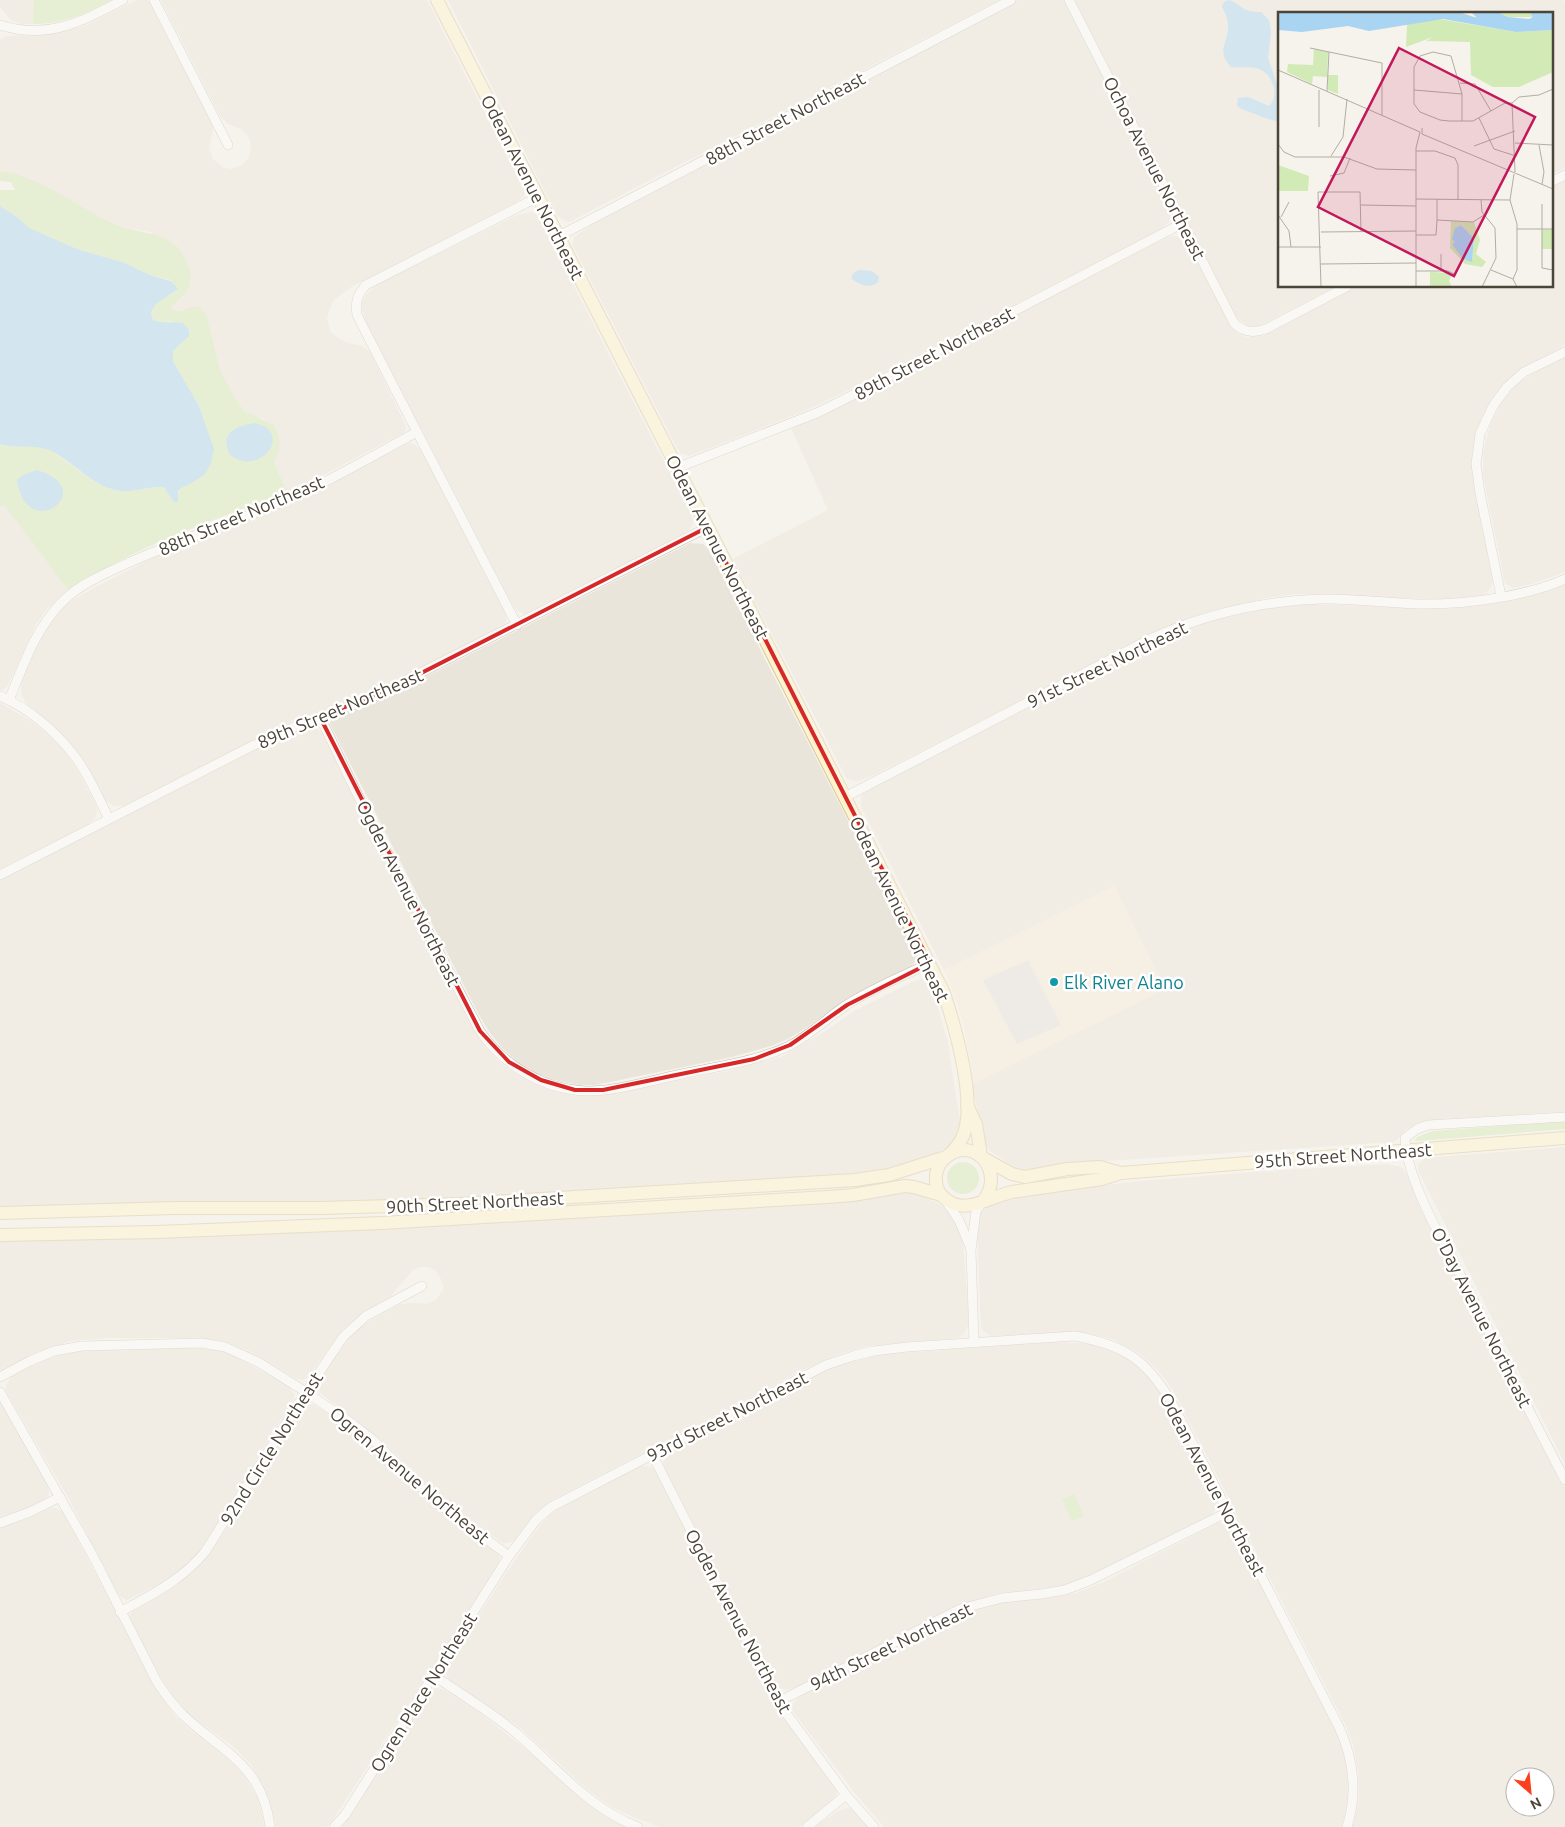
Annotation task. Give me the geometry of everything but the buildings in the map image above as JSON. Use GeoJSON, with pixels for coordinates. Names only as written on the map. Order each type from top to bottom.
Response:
{"type":"FeatureCollection","features":[{"type":"Feature","properties":{"kind":"main road","name":"Odean Avenue Northeast"},"geometry":{"type":"LineString","coordinates":[[437,0],[944,993],[956,1028],[967,1105],[963,1136],[959,1144],[948,1156]]}},
{"type":"Feature","properties":{"kind":"main road","name":"Odean Avenue Northeast"},"geometry":{"type":"LineString","coordinates":[[967,1105],[976,1124],[982,1157]]}},
{"type":"Feature","properties":{"kind":"main road","name":"95th Street Northeast"},"geometry":{"type":"LineString","coordinates":[[1121,1173],[1565,1138]]}},
{"type":"Feature","properties":{"kind":"main road"},"geometry":{"type":"LineString","coordinates":[[958,1151],[968,1151],[1012,1174],[1025,1177],[1066,1169],[1100,1167],[1121,1173],[1102,1179],[1012,1192],[966,1206],[950,1203],[942,1196],[936,1183],[938,1166],[948,1156],[958,1151]]}},
{"type":"Feature","properties":{"kind":"main road","name":"90th Street Northeast"},"geometry":{"type":"LineString","coordinates":[[0,1213],[175,1208],[323,1208],[467,1203],[855,1180],[889,1176],[948,1156]]}},
{"type":"Feature","properties":{"kind":"main road"},"geometry":{"type":"LineString","coordinates":[[982,1157],[990,1168],[992,1177],[988,1194],[983,1201]]}},
{"type":"Feature","properties":{"kind":"main road","name":"90th Street Northeast"},"geometry":{"type":"LineString","coordinates":[[0,1235],[157,1232],[382,1223],[827,1197],[853,1195],[905,1186],[942,1196]]}},
{"type":"Feature","properties":{"kind":"street"},"geometry":{"type":"LineString","coordinates":[[0,25],[17,30],[48,30],[65,27],[123,0]]}},
{"type":"Feature","properties":{"kind":"street"},"geometry":{"type":"LineString","coordinates":[[154,0],[228,145]]}},
{"type":"Feature","properties":{"kind":"street","name":"88th Street Northeast"},"geometry":{"type":"LineString","coordinates":[[558,236],[1011,0]]}},
{"type":"Feature","properties":{"kind":"street","name":"Ochoa Avenue Northeast"},"geometry":{"type":"LineString","coordinates":[[1069,0],[1234,323],[1239,329],[1257,332],[1266,329],[1344,288]]}},
{"type":"Feature","properties":{"kind":"street"},"geometry":{"type":"LineString","coordinates":[[1552,182],[1565,175]]}},
{"type":"Feature","properties":{"kind":"street"},"geometry":{"type":"LineString","coordinates":[[517,625],[357,315],[356,308],[359,293],[366,285],[538,197]]}},
{"type":"Feature","properties":{"kind":"street","name":"89th Street Northeast"},"geometry":{"type":"LineString","coordinates":[[677,468],[819,412],[1183,222]]}},
{"type":"Feature","properties":{"kind":"street"},"geometry":{"type":"LineString","coordinates":[[1501,596],[1476,464],[1480,434],[1493,406],[1507,387],[1524,372],[1565,352]]}},
{"type":"Feature","properties":{"kind":"street","name":"88th Street Northeast"},"geometry":{"type":"LineString","coordinates":[[9,700],[40,628],[65,599],[80,589],[118,568],[169,544],[265,509],[310,489],[417,432]]}},
{"type":"Feature","properties":{"kind":"street","name":"89th Street Northeast"},"geometry":{"type":"LineString","coordinates":[[0,875],[250,747],[320,717],[372,698],[708,528]]}},
{"type":"Feature","properties":{"kind":"street","name":"91st Street Northeast"},"geometry":{"type":"LineString","coordinates":[[845,797],[1152,638],[1202,618],[1238,608],[1272,602],[1332,599],[1428,604],[1465,602],[1531,590],[1565,578]]}},
{"type":"Feature","properties":{"kind":"street"},"geometry":{"type":"LineString","coordinates":[[0,696],[41,721],[74,754],[109,819]]}},
{"type":"Feature","properties":{"kind":"street","name":"Ogden Avenue Northeast"},"geometry":{"type":"LineString","coordinates":[[320,717],[367,814],[480,1031],[490,1045],[509,1062],[541,1080],[558,1086],[586,1091],[603,1090],[746,1061],[790,1045],[813,1032],[847,1005],[930,963]]}},
{"type":"Feature","properties":{"kind":"street"},"geometry":{"type":"LineString","coordinates":[[1405,1151],[1404,1138],[1417,1129],[1428,1125],[1565,1117]]}},
{"type":"Feature","properties":{"kind":"street","name":"O'Day Avenue Northeast"},"geometry":{"type":"LineString","coordinates":[[1405,1151],[1410,1171],[1432,1218],[1565,1480]]}},
{"type":"Feature","properties":{"kind":"street"},"geometry":{"type":"LineString","coordinates":[[942,1196],[959,1220],[971,1250]]}},
{"type":"Feature","properties":{"kind":"street"},"geometry":{"type":"LineString","coordinates":[[974,1342],[971,1250],[976,1211],[983,1201]]}},
{"type":"Feature","properties":{"kind":"street","name":"92nd Circle Northeast"},"geometry":{"type":"LineString","coordinates":[[120,1612],[162,1589],[193,1566],[204,1552],[343,1337],[366,1316],[422,1286]]}},
{"type":"Feature","properties":{"kind":"street","name":"Odean Avenue Northeast"},"geometry":{"type":"LineString","coordinates":[[974,1342],[1075,1336],[1100,1340],[1129,1353],[1148,1370],[1165,1390],[1348,1747],[1354,1782],[1348,1827]]}},
{"type":"Feature","properties":{"kind":"street","name":"93rd Street Northeast"},"geometry":{"type":"LineString","coordinates":[[509,1556],[543,1512],[817,1370],[853,1356],[893,1348],[974,1342]]}},
{"type":"Feature","properties":{"kind":"street","name":"Ogren Avenue Northeast"},"geometry":{"type":"LineString","coordinates":[[0,1378],[30,1361],[67,1348],[95,1345],[202,1343],[225,1347],[258,1362],[306,1392],[372,1439],[436,1501],[509,1556]]}},
{"type":"Feature","properties":{"kind":"street"},"geometry":{"type":"LineString","coordinates":[[0,1392],[92,1554],[157,1682],[184,1716],[234,1755],[249,1772],[267,1809],[270,1827]]}},
{"type":"Feature","properties":{"kind":"street","name":"Ogden Avenue Northeast"},"geometry":{"type":"LineString","coordinates":[[652,1454],[778,1702],[846,1794],[874,1827]]}},
{"type":"Feature","properties":{"kind":"street"},"geometry":{"type":"LineString","coordinates":[[0,1522],[30,1512],[60,1497]]}},
{"type":"Feature","properties":{"kind":"street","name":"94th Street Northeast"},"geometry":{"type":"LineString","coordinates":[[778,1702],[960,1609],[1002,1598],[1065,1590],[1091,1580],[1228,1512]]}},
{"type":"Feature","properties":{"kind":"street","name":"Ogren Place Northeast"},"geometry":{"type":"LineString","coordinates":[[334,1827],[345,1815],[509,1556]]}},
{"type":"Feature","properties":{"kind":"street"},"geometry":{"type":"LineString","coordinates":[[433,1675],[515,1732],[586,1798],[624,1822],[638,1827]]}},
{"type":"Feature","properties":{"kind":"street"},"geometry":{"type":"LineString","coordinates":[[807,1827],[846,1794]]}},
{"type":"Feature","properties":{"kind":"highlighted area"},"geometry":{"type":"Polygon","coordinates":[[[708,527],[930,963],[847,1005],[790,1045],[754,1059],[603,1090],[575,1090],[541,1080],[509,1062],[480,1031],[320,717],[388,690],[708,527]]]}},
{"type":"Feature","properties":{"kind":"shaded area"},"geometry":{"type":"Polygon","coordinates":[[[0,0],[34,0],[33,24],[20,24],[11,20],[0,7],[0,0]]]}},
{"type":"Feature","properties":{"kind":"shaded area"},"geometry":{"type":"Polygon","coordinates":[[[137,0],[148,0],[212,123],[213,129],[209,149],[213,159],[222,167],[230,169],[240,166],[248,159],[251,151],[250,141],[241,129],[228,124],[220,116],[161,0],[427,0],[524,190],[524,196],[515,203],[351,287],[334,300],[327,318],[330,331],[338,338],[348,343],[362,346],[370,352],[406,426],[406,430],[306,484],[287,492],[274,462],[265,419],[252,416],[244,411],[235,398],[220,370],[207,317],[183,309],[174,311],[171,309],[171,306],[184,297],[151,232],[125,228],[110,222],[7,172],[0,171],[0,39],[7,36],[51,34],[82,27],[137,0]]]}},
{"type":"Feature","properties":{"kind":"shaded area"},"geometry":{"type":"Polygon","coordinates":[[[448,0],[999,0],[569,222],[557,215],[448,0]]]}},
{"type":"Feature","properties":{"kind":"shaded area"},"geometry":{"type":"Polygon","coordinates":[[[1018,0],[1064,0],[1169,207],[1172,214],[1169,222],[1158,231],[843,393],[802,412],[690,456],[682,454],[676,446],[573,246],[574,237],[596,222],[1018,0]]]}},
{"type":"Feature","properties":{"kind":"shaded area"},"geometry":{"type":"Polygon","coordinates":[[[1073,0],[1563,0],[1565,4],[1565,168],[1552,174],[1552,12],[1278,12],[1278,288],[1332,288],[1259,326],[1247,326],[1236,317],[1073,0]]]}},
{"type":"Feature","properties":{"kind":"shaded area"},"geometry":{"type":"Polygon","coordinates":[[[1565,180],[1565,345],[1513,375],[1498,392],[1487,410],[1477,434],[1472,457],[1483,534],[1494,578],[1490,589],[1484,595],[1470,598],[1429,599],[1296,594],[1266,598],[1206,612],[1153,633],[872,776],[857,781],[847,779],[733,559],[828,510],[791,428],[834,410],[1173,236],[1182,237],[1186,240],[1232,328],[1238,334],[1246,337],[1263,336],[1355,288],[1552,288],[1552,186],[1565,180]]]}},
{"type":"Feature","properties":{"kind":"shaded area"},"geometry":{"type":"Polygon","coordinates":[[[533,212],[537,215],[692,516],[693,523],[688,531],[527,615],[515,609],[367,325],[362,302],[366,295],[378,284],[517,215],[533,212]]]}},
{"type":"Feature","properties":{"kind":"shaded area"},"geometry":{"type":"Polygon","coordinates":[[[1565,356],[1565,572],[1532,584],[1513,588],[1505,583],[1483,475],[1483,453],[1491,422],[1503,400],[1516,385],[1543,367],[1565,356]]]}},
{"type":"Feature","properties":{"kind":"shaded area"},"geometry":{"type":"Polygon","coordinates":[[[409,443],[422,451],[506,614],[507,620],[502,629],[373,693],[295,720],[124,806],[114,806],[106,801],[67,738],[48,721],[29,708],[21,694],[21,678],[44,630],[52,619],[66,604],[172,548],[307,495],[409,443]]]}},
{"type":"Feature","properties":{"kind":"shaded area"},"geometry":{"type":"Polygon","coordinates":[[[0,506],[5,506],[69,591],[47,609],[36,624],[7,687],[0,691],[0,506]]]}},
{"type":"Feature","properties":{"kind":"shaded area"},"geometry":{"type":"Polygon","coordinates":[[[690,543],[703,544],[709,550],[916,953],[916,960],[909,970],[848,998],[806,1028],[788,1039],[771,1046],[732,1057],[595,1085],[580,1085],[558,1081],[536,1074],[519,1063],[504,1050],[490,1033],[330,724],[331,720],[338,715],[394,693],[690,543]]]}},
{"type":"Feature","properties":{"kind":"shaded area"},"geometry":{"type":"Polygon","coordinates":[[[1565,583],[1565,1112],[1438,1119],[1407,1128],[1397,1140],[1392,1142],[1062,1164],[1030,1170],[1016,1168],[990,1151],[984,1143],[972,1084],[1165,989],[1114,886],[944,970],[861,807],[861,796],[865,792],[1150,644],[1226,617],[1255,610],[1309,604],[1444,609],[1497,603],[1565,583]]]}},
{"type":"Feature","properties":{"kind":"shaded area"},"geometry":{"type":"Polygon","coordinates":[[[0,703],[31,721],[49,735],[65,752],[96,805],[97,812],[95,818],[83,828],[0,869],[0,703]]]}},
{"type":"Feature","properties":{"kind":"shaded area"},"geometry":{"type":"Polygon","coordinates":[[[307,727],[314,727],[322,732],[473,1029],[497,1060],[513,1072],[550,1090],[571,1095],[600,1095],[728,1071],[781,1057],[824,1032],[854,1011],[914,981],[923,979],[932,988],[948,1042],[961,1125],[960,1132],[949,1146],[924,1159],[875,1173],[453,1199],[328,1204],[0,1208],[0,880],[273,741],[307,727]]]}},
{"type":"Feature","properties":{"kind":"shaded area"},"geometry":{"type":"Polygon","coordinates":[[[1114,886],[1165,989],[972,1084],[972,1072],[964,1026],[944,970],[1114,886]]]}},
{"type":"Feature","properties":{"kind":"shaded area"},"geometry":{"type":"Polygon","coordinates":[[[1028,960],[1061,1025],[1017,1044],[983,980],[1028,960]]]}},
{"type":"Feature","properties":{"kind":"shaded area"},"geometry":{"type":"Polygon","coordinates":[[[1565,1147],[1565,1464],[1418,1170],[1418,1165],[1425,1158],[1565,1147]]]}},
{"type":"Feature","properties":{"kind":"shaded area"},"geometry":{"type":"Polygon","coordinates":[[[1387,1164],[1401,1167],[1405,1172],[1565,1488],[1565,1827],[1353,1827],[1359,1798],[1358,1770],[1353,1744],[1345,1724],[1173,1390],[1157,1369],[1139,1353],[1112,1339],[1088,1333],[1072,1332],[991,1336],[983,1331],[981,1327],[977,1223],[980,1212],[986,1207],[1022,1196],[1139,1181],[1387,1164]]]}},
{"type":"Feature","properties":{"kind":"shaded area"},"geometry":{"type":"Polygon","coordinates":[[[901,1191],[914,1192],[941,1205],[949,1211],[959,1231],[963,1242],[969,1323],[964,1334],[957,1338],[868,1346],[839,1354],[803,1370],[552,1500],[534,1515],[515,1540],[508,1543],[503,1543],[449,1505],[381,1440],[319,1392],[319,1379],[361,1326],[400,1304],[426,1304],[436,1300],[444,1288],[436,1271],[428,1267],[419,1267],[413,1270],[390,1297],[363,1312],[343,1329],[308,1377],[303,1380],[297,1379],[251,1352],[224,1341],[200,1338],[106,1338],[70,1341],[0,1370],[0,1240],[901,1191]]]}},
{"type":"Feature","properties":{"kind":"shaded area"},"geometry":{"type":"Polygon","coordinates":[[[1054,1342],[1095,1344],[1113,1350],[1131,1360],[1149,1376],[1169,1405],[1216,1496],[1217,1507],[1211,1515],[1085,1579],[1040,1589],[999,1593],[973,1601],[948,1610],[799,1687],[786,1690],[777,1687],[664,1467],[663,1462],[669,1452],[820,1373],[854,1359],[887,1354],[1054,1342]]]}},
{"type":"Feature","properties":{"kind":"shaded area"},"geometry":{"type":"Polygon","coordinates":[[[100,1348],[200,1348],[222,1350],[288,1386],[294,1394],[294,1399],[198,1554],[179,1571],[159,1584],[127,1600],[117,1593],[69,1499],[5,1388],[12,1376],[46,1359],[75,1351],[100,1348]]]}},
{"type":"Feature","properties":{"kind":"shaded area"},"geometry":{"type":"Polygon","coordinates":[[[0,1403],[47,1482],[49,1492],[47,1497],[41,1502],[24,1510],[0,1517],[0,1403]]]}},
{"type":"Feature","properties":{"kind":"shaded area"},"geometry":{"type":"Polygon","coordinates":[[[308,1404],[315,1405],[371,1443],[408,1482],[443,1513],[497,1553],[500,1558],[499,1565],[332,1821],[326,1827],[276,1827],[267,1794],[252,1766],[234,1747],[191,1716],[174,1697],[158,1673],[130,1620],[130,1615],[133,1611],[174,1587],[192,1573],[209,1555],[303,1407],[308,1404]]]}},
{"type":"Feature","properties":{"kind":"shaded area"},"geometry":{"type":"Polygon","coordinates":[[[641,1466],[651,1467],[656,1471],[775,1705],[837,1791],[835,1800],[799,1827],[660,1827],[633,1817],[612,1807],[589,1791],[518,1726],[451,1682],[445,1673],[445,1668],[508,1570],[541,1524],[551,1514],[561,1508],[641,1466]]]}},
{"type":"Feature","properties":{"kind":"shaded area"},"geometry":{"type":"Polygon","coordinates":[[[50,1508],[56,1508],[63,1512],[158,1692],[175,1716],[190,1730],[219,1750],[243,1773],[258,1799],[265,1827],[0,1827],[0,1528],[50,1508]]]}},
{"type":"Feature","properties":{"kind":"shaded area"},"geometry":{"type":"Polygon","coordinates":[[[1218,1523],[1227,1524],[1231,1527],[1335,1726],[1345,1751],[1348,1767],[1349,1791],[1341,1827],[884,1827],[855,1793],[792,1710],[792,1705],[799,1697],[973,1609],[1003,1602],[1056,1597],[1076,1593],[1104,1582],[1218,1523]]]}},
{"type":"Feature","properties":{"kind":"shaded area"},"geometry":{"type":"Polygon","coordinates":[[[436,1688],[443,1689],[474,1709],[535,1756],[584,1801],[629,1827],[342,1827],[427,1694],[436,1688]]]}},
{"type":"Feature","properties":{"kind":"shaded area"},"geometry":{"type":"Polygon","coordinates":[[[848,1808],[853,1810],[869,1827],[815,1827],[838,1811],[848,1808]]]}},
{"type":"Feature","properties":{"kind":"green space"},"geometry":{"type":"Polygon","coordinates":[[[34,0],[112,0],[74,17],[44,24],[33,24],[34,0]]]}},
{"type":"Feature","properties":{"kind":"green space"},"geometry":{"type":"Polygon","coordinates":[[[0,171],[28,178],[54,190],[104,219],[125,228],[167,239],[179,249],[189,268],[190,284],[180,299],[171,306],[171,309],[181,310],[199,307],[207,317],[220,370],[235,398],[244,411],[274,425],[280,444],[274,462],[287,492],[147,548],[94,575],[69,591],[5,506],[0,506],[0,444],[37,447],[49,450],[92,480],[112,489],[127,491],[164,487],[174,501],[181,487],[195,481],[209,435],[199,406],[173,361],[173,351],[185,340],[172,321],[160,323],[153,320],[151,312],[156,304],[177,290],[171,280],[150,275],[125,263],[77,249],[28,228],[17,217],[0,206],[0,190],[15,190],[11,182],[0,181],[0,171]]]}},
{"type":"Feature","properties":{"kind":"green space"},"geometry":{"type":"Polygon","coordinates":[[[1565,1121],[1565,1129],[1415,1140],[1417,1137],[1433,1131],[1565,1121]]]}},
{"type":"Feature","properties":{"kind":"green space"},"geometry":{"type":"Polygon","coordinates":[[[963,1162],[969,1163],[974,1167],[978,1172],[978,1184],[974,1189],[969,1193],[963,1194],[957,1193],[952,1189],[948,1184],[947,1178],[948,1172],[952,1167],[957,1163],[963,1162]]]}},
{"type":"Feature","properties":{"kind":"green space"},"geometry":{"type":"Polygon","coordinates":[[[1074,1494],[1084,1516],[1072,1521],[1062,1499],[1074,1494]]]}},
{"type":"Feature","properties":{"kind":"water"},"geometry":{"type":"Polygon","coordinates":[[[1229,0],[1245,10],[1261,12],[1269,20],[1271,32],[1268,58],[1278,87],[1278,122],[1239,108],[1237,105],[1238,98],[1248,97],[1269,106],[1274,97],[1274,91],[1271,80],[1264,72],[1259,69],[1231,67],[1226,61],[1223,51],[1228,32],[1228,22],[1222,6],[1224,2],[1229,0]]]}},
{"type":"Feature","properties":{"kind":"water"},"geometry":{"type":"Polygon","coordinates":[[[0,206],[17,217],[29,228],[77,249],[125,263],[150,275],[171,281],[178,289],[156,304],[151,312],[153,320],[183,323],[189,330],[189,336],[173,351],[173,361],[199,406],[214,449],[211,463],[205,474],[178,491],[178,502],[174,502],[164,487],[127,491],[112,489],[93,480],[49,450],[37,447],[0,444],[0,206]]]}},
{"type":"Feature","properties":{"kind":"water"},"geometry":{"type":"Polygon","coordinates":[[[859,270],[872,271],[879,277],[878,282],[869,286],[855,281],[852,279],[852,276],[854,272],[859,270]]]}},
{"type":"Feature","properties":{"kind":"water"},"geometry":{"type":"Polygon","coordinates":[[[256,423],[266,427],[272,435],[270,449],[257,459],[249,461],[240,460],[232,456],[227,448],[228,436],[235,429],[256,423]]]}},
{"type":"Feature","properties":{"kind":"water"},"geometry":{"type":"Polygon","coordinates":[[[37,470],[55,479],[63,489],[62,499],[55,507],[44,511],[33,509],[23,499],[17,480],[23,475],[37,470]]]}},
{"type":"Feature","properties":{"kind":"place","name":"Elk River Alano"},"geometry":{"type":"Point","coordinates":[1054,982]}}]}
